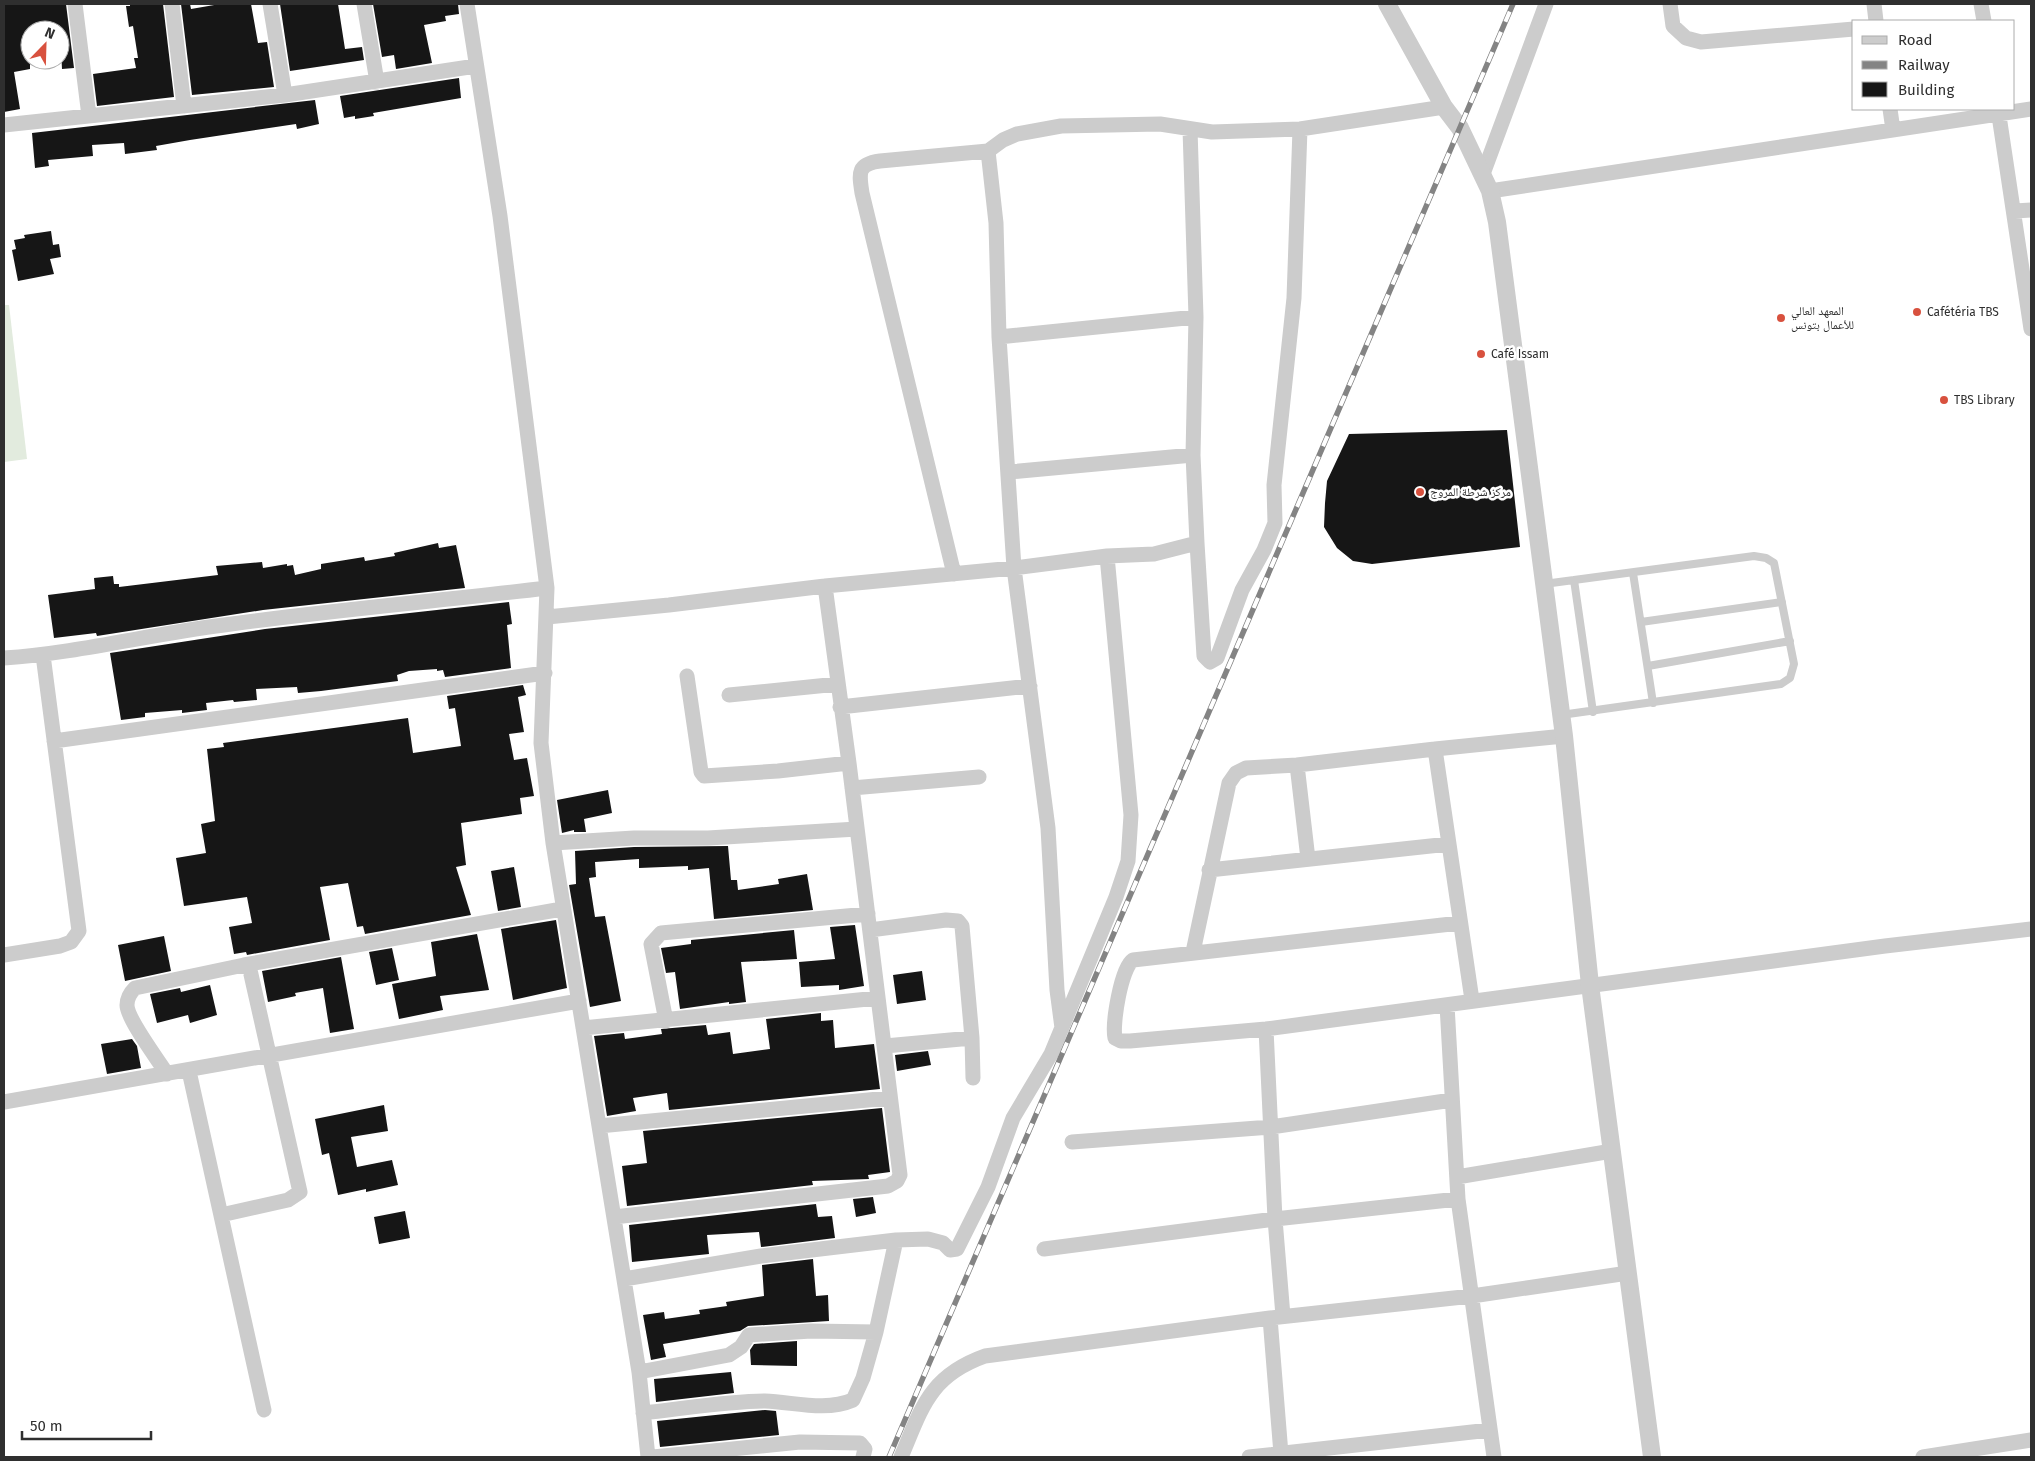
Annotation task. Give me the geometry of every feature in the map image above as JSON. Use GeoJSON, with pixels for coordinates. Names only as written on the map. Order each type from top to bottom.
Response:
{"type":"FeatureCollection","features":[{"type":"Feature","properties":{"kind":"street"},"geometry":{"type":"LineString","coordinates":[[75,4],[89,116]]}},
{"type":"Feature","properties":{"kind":"street"},"geometry":{"type":"LineString","coordinates":[[172,4],[184,106]]}},
{"type":"Feature","properties":{"kind":"street"},"geometry":{"type":"LineString","coordinates":[[270,4],[284,95]]}},
{"type":"Feature","properties":{"kind":"street"},"geometry":{"type":"LineString","coordinates":[[364,4],[376,82]]}},
{"type":"Feature","properties":{"kind":"street"},"geometry":{"type":"LineString","coordinates":[[467,4],[500,216],[547,588],[541,743],[552,843],[639,1372],[648,1457]]}},
{"type":"Feature","properties":{"kind":"street"},"geometry":{"type":"LineString","coordinates":[[1387,4],[1444,107],[1460,128],[1490,191],[1497,222],[1564,736],[1590,985],[1652,1457]]}},
{"type":"Feature","properties":{"kind":"street"},"geometry":{"type":"LineString","coordinates":[[1483,174],[1546,4]]}},
{"type":"Feature","properties":{"kind":"street"},"geometry":{"type":"LineString","coordinates":[[1670,4],[1673,26],[1686,38],[1701,42],[1852,29]]}},
{"type":"Feature","properties":{"kind":"street"},"geometry":{"type":"LineString","coordinates":[[1874,4],[1876,20]]}},
{"type":"Feature","properties":{"kind":"street"},"geometry":{"type":"LineString","coordinates":[[1982,4],[1984,20]]}},
{"type":"Feature","properties":{"kind":"street"},"geometry":{"type":"LineString","coordinates":[[4,125],[284,95],[476,66]]}},
{"type":"Feature","properties":{"kind":"street"},"geometry":{"type":"LineString","coordinates":[[954,574],[860,177],[862,168],[868,163],[988,151],[1003,140],[1017,134],[1061,126],[1143,124],[1212,132],[1300,129],[1444,107]]}},
{"type":"Feature","properties":{"kind":"street"},"geometry":{"type":"LineString","coordinates":[[2015,110],[2031,109]]}},
{"type":"Feature","properties":{"kind":"street"},"geometry":{"type":"LineString","coordinates":[[1890,110],[1893,130]]}},
{"type":"Feature","properties":{"kind":"street"},"geometry":{"type":"LineString","coordinates":[[1490,191],[1893,130],[1998,111],[2014,110]]}},
{"type":"Feature","properties":{"kind":"street"},"geometry":{"type":"LineString","coordinates":[[1998,111],[2031,322]]}},
{"type":"Feature","properties":{"kind":"street"},"geometry":{"type":"LineString","coordinates":[[1190,129],[1196,317],[1193,455],[1204,656],[1210,662],[1217,658],[1242,590],[1264,550],[1275,523],[1274,485],[1294,298],[1300,129]]}},
{"type":"Feature","properties":{"kind":"street"},"geometry":{"type":"LineString","coordinates":[[988,151],[996,223],[999,337],[1014,568],[1048,828],[1057,990],[1062,1029]]}},
{"type":"Feature","properties":{"kind":"street"},"geometry":{"type":"LineString","coordinates":[[2014,211],[2031,210]]}},
{"type":"Feature","properties":{"kind":"street"},"geometry":{"type":"LineString","coordinates":[[999,337],[1196,317]]}},
{"type":"Feature","properties":{"kind":"street"},"geometry":{"type":"LineString","coordinates":[[1009,472],[1193,455]]}},
{"type":"Feature","properties":{"kind":"street"},"geometry":{"type":"LineString","coordinates":[[547,617],[825,586],[1014,568],[1107,556],[1154,554],[1197,543]]}},
{"type":"Feature","properties":{"kind":"street"},"geometry":{"type":"LineString","coordinates":[[624,1279],[761,1256],[896,1240],[928,1239],[943,1243],[950,1250],[957,1249],[988,1187],[1014,1118],[1046,1066],[1126,870],[1130,848],[1131,815],[1107,556]]}},
{"type":"Feature","properties":{"kind":"street"},"geometry":{"type":"LineString","coordinates":[[614,1217],[892,1184],[900,1175],[849,762],[825,586]]}},
{"type":"Feature","properties":{"kind":"street"},"geometry":{"type":"LineString","coordinates":[[4,658],[43,655],[155,634],[226,624],[547,588]]}},
{"type":"Feature","properties":{"kind":"street"},"geometry":{"type":"LineString","coordinates":[[4,955],[60,946],[71,942],[80,931],[43,655]]}},
{"type":"Feature","properties":{"kind":"street"},"geometry":{"type":"LineString","coordinates":[[54,741],[545,673]]}},
{"type":"Feature","properties":{"kind":"street"},"geometry":{"type":"LineString","coordinates":[[687,676],[701,772],[704,776],[778,771],[849,762]]}},
{"type":"Feature","properties":{"kind":"street"},"geometry":{"type":"LineString","coordinates":[[729,696],[838,684]]}},
{"type":"Feature","properties":{"kind":"street"},"geometry":{"type":"LineString","coordinates":[[840,707],[1030,686]]}},
{"type":"Feature","properties":{"kind":"street"},"geometry":{"type":"LineString","coordinates":[[1193,952],[1229,782],[1246,768],[1297,765],[1564,736]]}},
{"type":"Feature","properties":{"kind":"street"},"geometry":{"type":"LineString","coordinates":[[1435,749],[1472,1000]]}},
{"type":"Feature","properties":{"kind":"street"},"geometry":{"type":"LineString","coordinates":[[1297,765],[1308,859]]}},
{"type":"Feature","properties":{"kind":"street"},"geometry":{"type":"LineString","coordinates":[[852,788],[979,777]]}},
{"type":"Feature","properties":{"kind":"street"},"geometry":{"type":"LineString","coordinates":[[552,843],[634,838],[708,838],[857,829]]}},
{"type":"Feature","properties":{"kind":"street"},"geometry":{"type":"LineString","coordinates":[[1209,870],[1449,844]]}},
{"type":"Feature","properties":{"kind":"street"},"geometry":{"type":"LineString","coordinates":[[167,1074],[127,1007],[129,995],[135,988],[244,965],[562,910]]}},
{"type":"Feature","properties":{"kind":"street"},"geometry":{"type":"LineString","coordinates":[[666,1021],[651,944],[661,933],[868,914]]}},
{"type":"Feature","properties":{"kind":"street"},"geometry":{"type":"LineString","coordinates":[[870,930],[946,920],[958,921],[963,932],[972,1038],[973,1078]]}},
{"type":"Feature","properties":{"kind":"street"},"geometry":{"type":"LineString","coordinates":[[1460,923],[1140,958],[1128,963],[1125,971],[1114,1026],[1115,1038],[1121,1041],[1130,1041],[1266,1028],[2031,929]]}},
{"type":"Feature","properties":{"kind":"street"},"geometry":{"type":"LineString","coordinates":[[221,1215],[288,1200],[300,1192],[250,970],[244,965]]}},
{"type":"Feature","properties":{"kind":"street"},"geometry":{"type":"LineString","coordinates":[[583,1028],[878,998]]}},
{"type":"Feature","properties":{"kind":"street"},"geometry":{"type":"LineString","coordinates":[[4,1102],[190,1071],[578,1001]]}},
{"type":"Feature","properties":{"kind":"street"},"geometry":{"type":"LineString","coordinates":[[1447,1005],[1458,1199],[1494,1457]]}},
{"type":"Feature","properties":{"kind":"street"},"geometry":{"type":"LineString","coordinates":[[1266,1028],[1275,1219],[1276,1317],[1281,1454]]}},
{"type":"Feature","properties":{"kind":"street"},"geometry":{"type":"LineString","coordinates":[[885,1046],[972,1038]]}},
{"type":"Feature","properties":{"kind":"street"},"geometry":{"type":"LineString","coordinates":[[190,1071],[264,1410]]}},
{"type":"Feature","properties":{"kind":"street"},"geometry":{"type":"LineString","coordinates":[[599,1126],[889,1098]]}},
{"type":"Feature","properties":{"kind":"street"},"geometry":{"type":"LineString","coordinates":[[1072,1142],[1271,1127],[1452,1100]]}},
{"type":"Feature","properties":{"kind":"street"},"geometry":{"type":"LineString","coordinates":[[1457,1177],[1612,1151]]}},
{"type":"Feature","properties":{"kind":"street"},"geometry":{"type":"LineString","coordinates":[[1044,1249],[1275,1219],[1458,1199]]}},
{"type":"Feature","properties":{"kind":"street"},"geometry":{"type":"LineString","coordinates":[[642,1413],[766,1402],[803,1406],[844,1404],[853,1400],[858,1392],[876,1332],[896,1240]]}},
{"type":"Feature","properties":{"kind":"street"},"geometry":{"type":"LineString","coordinates":[[901,1457],[923,1403],[933,1388],[966,1363],[984,1356],[1276,1317],[1472,1296],[1628,1273]]}},
{"type":"Feature","properties":{"kind":"street"},"geometry":{"type":"LineString","coordinates":[[639,1372],[730,1355],[741,1347],[748,1335],[810,1330],[876,1332]]}},
{"type":"Feature","properties":{"kind":"street"},"geometry":{"type":"LineString","coordinates":[[1249,1457],[1490,1430]]}},
{"type":"Feature","properties":{"kind":"street"},"geometry":{"type":"LineString","coordinates":[[1923,1457],[1954,1455],[2031,1440]]}},
{"type":"Feature","properties":{"kind":"street"},"geometry":{"type":"LineString","coordinates":[[652,1457],[800,1442],[860,1443],[865,1449],[863,1457]]}},
{"type":"Feature","properties":{"kind":"lane"},"geometry":{"type":"LineString","coordinates":[[1544,584],[1754,556],[1766,558],[1774,563],[1794,664],[1790,678],[1781,684],[1561,715]]}},
{"type":"Feature","properties":{"kind":"lane"},"geometry":{"type":"LineString","coordinates":[[1633,572],[1654,702]]}},
{"type":"Feature","properties":{"kind":"lane"},"geometry":{"type":"LineString","coordinates":[[1574,580],[1592,712]]}},
{"type":"Feature","properties":{"kind":"lane"},"geometry":{"type":"LineString","coordinates":[[1641,622],[1782,602]]}},
{"type":"Feature","properties":{"kind":"lane"},"geometry":{"type":"LineString","coordinates":[[1648,666],[1790,641]]}},
{"type":"Feature","properties":{"kind":"shaded area"},"geometry":{"type":"Polygon","coordinates":[[[4,305],[9,305],[27,459],[4,462],[4,305]]]}},
{"type":"Feature","properties":{"kind":"building"},"geometry":{"type":"Polygon","coordinates":[[[4,4],[66,4],[68,20],[20,20],[20,70],[25,70],[14,72],[20,109],[4,112],[4,4]]]}},
{"type":"Feature","properties":{"kind":"building"},"geometry":{"type":"Polygon","coordinates":[[[130,4],[163,4],[174,97],[97,106],[93,74],[136,68],[134,58],[138,58],[133,26],[129,27],[126,6],[130,6],[130,4]]]}},
{"type":"Feature","properties":{"kind":"building"},"geometry":{"type":"Polygon","coordinates":[[[181,4],[190,4],[191,9],[220,4],[251,4],[258,43],[267,42],[274,87],[192,95],[181,4]]]}},
{"type":"Feature","properties":{"kind":"building"},"geometry":{"type":"Polygon","coordinates":[[[280,4],[338,4],[345,49],[362,47],[364,60],[290,71],[280,4]]]}},
{"type":"Feature","properties":{"kind":"building"},"geometry":{"type":"Polygon","coordinates":[[[373,4],[458,4],[459,14],[445,16],[446,21],[424,25],[432,63],[396,69],[394,55],[382,57],[373,4]]]}},
{"type":"Feature","properties":{"kind":"building"},"geometry":{"type":"Polygon","coordinates":[[[70,36],[74,68],[70,68],[70,36]]]}},
{"type":"Feature","properties":{"kind":"building"},"geometry":{"type":"Polygon","coordinates":[[[459,78],[461,98],[373,113],[374,116],[355,119],[355,116],[344,118],[340,96],[459,78]]]}},
{"type":"Feature","properties":{"kind":"building"},"geometry":{"type":"Polygon","coordinates":[[[315,100],[319,124],[297,129],[296,124],[190,140],[156,146],[157,150],[125,154],[124,143],[92,145],[93,156],[48,160],[49,166],[35,168],[32,133],[315,100]]]}},
{"type":"Feature","properties":{"kind":"building"},"geometry":{"type":"Polygon","coordinates":[[[51,231],[53,245],[59,244],[61,257],[50,259],[54,274],[18,281],[12,250],[16,249],[14,240],[25,238],[24,235],[51,231]]]}},
{"type":"Feature","properties":{"kind":"building","name":"مركز شرطة المروج"},"geometry":{"type":"Polygon","coordinates":[[[1507,430],[1520,547],[1372,564],[1353,561],[1337,548],[1324,527],[1327,481],[1349,434],[1507,430]]]}},
{"type":"Feature","properties":{"kind":"building"},"geometry":{"type":"Polygon","coordinates":[[[438,543],[439,548],[456,545],[465,588],[263,610],[97,636],[96,633],[54,638],[48,595],[95,589],[94,578],[113,576],[114,584],[119,584],[119,587],[218,575],[216,566],[262,562],[263,568],[287,564],[287,566],[293,565],[295,575],[321,569],[321,564],[364,557],[365,561],[395,556],[394,553],[438,543]]]}},
{"type":"Feature","properties":{"kind":"building"},"geometry":{"type":"Polygon","coordinates":[[[509,602],[512,624],[507,625],[511,668],[445,677],[443,670],[437,671],[437,669],[409,671],[397,675],[398,681],[298,693],[297,687],[256,689],[257,700],[206,703],[207,710],[182,713],[182,710],[145,713],[145,717],[121,720],[110,653],[265,629],[509,602]]]}},
{"type":"Feature","properties":{"kind":"building"},"geometry":{"type":"Polygon","coordinates":[[[523,685],[526,695],[518,697],[524,732],[509,734],[514,760],[527,758],[534,796],[520,798],[522,814],[461,823],[466,865],[456,867],[471,915],[365,934],[363,926],[357,927],[348,883],[320,887],[330,940],[247,955],[246,952],[234,954],[229,927],[252,923],[247,897],[184,906],[176,858],[206,853],[201,824],[215,821],[207,749],[224,747],[223,743],[408,718],[413,753],[461,746],[455,708],[449,709],[447,696],[523,685]]]}},
{"type":"Feature","properties":{"kind":"building"},"geometry":{"type":"Polygon","coordinates":[[[608,790],[612,813],[584,819],[586,832],[574,832],[574,830],[562,833],[557,800],[608,790]]]}},
{"type":"Feature","properties":{"kind":"building"},"geometry":{"type":"Polygon","coordinates":[[[728,846],[731,880],[737,880],[738,890],[779,884],[778,879],[807,874],[813,910],[714,919],[709,868],[688,870],[688,866],[639,868],[639,859],[595,862],[596,877],[589,878],[595,917],[605,916],[621,1001],[590,1007],[569,885],[576,884],[575,851],[634,847],[728,846]]]}},
{"type":"Feature","properties":{"kind":"building"},"geometry":{"type":"Polygon","coordinates":[[[514,867],[521,907],[498,911],[491,871],[514,867]]]}},
{"type":"Feature","properties":{"kind":"building"},"geometry":{"type":"Polygon","coordinates":[[[556,920],[567,988],[513,1000],[501,929],[556,920]]]}},
{"type":"Feature","properties":{"kind":"building"},"geometry":{"type":"Polygon","coordinates":[[[855,925],[864,986],[839,990],[839,985],[801,987],[799,962],[835,959],[830,927],[855,925]]]}},
{"type":"Feature","properties":{"kind":"building"},"geometry":{"type":"Polygon","coordinates":[[[794,930],[797,959],[741,962],[746,1002],[729,1004],[729,1002],[680,1009],[675,972],[666,973],[661,948],[691,944],[691,940],[794,930]]]}},
{"type":"Feature","properties":{"kind":"building"},"geometry":{"type":"Polygon","coordinates":[[[477,934],[489,990],[440,996],[443,1010],[399,1019],[392,984],[436,976],[431,942],[477,934]]]}},
{"type":"Feature","properties":{"kind":"building"},"geometry":{"type":"Polygon","coordinates":[[[164,936],[171,971],[125,981],[118,945],[164,936]]]}},
{"type":"Feature","properties":{"kind":"building"},"geometry":{"type":"Polygon","coordinates":[[[392,948],[399,980],[376,985],[369,952],[392,948]]]}},
{"type":"Feature","properties":{"kind":"building"},"geometry":{"type":"Polygon","coordinates":[[[341,957],[354,1029],[330,1033],[323,988],[295,993],[296,996],[268,1002],[262,971],[341,957]]]}},
{"type":"Feature","properties":{"kind":"building"},"geometry":{"type":"Polygon","coordinates":[[[922,971],[926,1000],[897,1004],[893,975],[922,971]]]}},
{"type":"Feature","properties":{"kind":"building"},"geometry":{"type":"Polygon","coordinates":[[[210,985],[217,1015],[190,1023],[188,1015],[157,1023],[150,994],[180,988],[181,992],[210,985]]]}},
{"type":"Feature","properties":{"kind":"building"},"geometry":{"type":"Polygon","coordinates":[[[821,1013],[821,1021],[833,1020],[835,1048],[874,1044],[880,1089],[669,1110],[667,1093],[633,1098],[636,1111],[607,1116],[594,1036],[624,1033],[625,1039],[662,1034],[661,1029],[706,1025],[708,1035],[730,1032],[733,1054],[770,1049],[766,1019],[821,1013]]]}},
{"type":"Feature","properties":{"kind":"building"},"geometry":{"type":"Polygon","coordinates":[[[132,1039],[137,1046],[141,1068],[107,1074],[101,1044],[132,1039]]]}},
{"type":"Feature","properties":{"kind":"building"},"geometry":{"type":"Polygon","coordinates":[[[928,1051],[931,1065],[897,1071],[895,1055],[928,1051]]]}},
{"type":"Feature","properties":{"kind":"building"},"geometry":{"type":"Polygon","coordinates":[[[384,1105],[388,1131],[351,1137],[357,1167],[392,1160],[398,1185],[366,1192],[366,1189],[338,1195],[329,1153],[322,1155],[315,1119],[384,1105]]]}},
{"type":"Feature","properties":{"kind":"building"},"geometry":{"type":"Polygon","coordinates":[[[882,1108],[890,1172],[868,1175],[869,1179],[812,1181],[813,1185],[627,1206],[622,1166],[647,1163],[643,1131],[882,1108]]]}},
{"type":"Feature","properties":{"kind":"building"},"geometry":{"type":"Polygon","coordinates":[[[873,1197],[876,1213],[856,1217],[853,1199],[873,1197]]]}},
{"type":"Feature","properties":{"kind":"building"},"geometry":{"type":"Polygon","coordinates":[[[816,1204],[818,1217],[832,1216],[835,1238],[761,1247],[759,1232],[707,1235],[709,1254],[632,1262],[629,1225],[816,1204]]]}},
{"type":"Feature","properties":{"kind":"building"},"geometry":{"type":"Polygon","coordinates":[[[405,1211],[410,1238],[379,1244],[374,1217],[405,1211]]]}},
{"type":"Feature","properties":{"kind":"building"},"geometry":{"type":"Polygon","coordinates":[[[813,1259],[816,1296],[828,1295],[829,1321],[748,1326],[740,1331],[663,1344],[666,1357],[651,1360],[643,1315],[664,1312],[665,1319],[700,1314],[699,1310],[727,1306],[726,1302],[764,1296],[762,1265],[813,1259]]]}},
{"type":"Feature","properties":{"kind":"building"},"geometry":{"type":"Polygon","coordinates":[[[797,1341],[797,1366],[751,1365],[750,1350],[754,1344],[797,1341]]]}},
{"type":"Feature","properties":{"kind":"building"},"geometry":{"type":"Polygon","coordinates":[[[731,1372],[734,1393],[656,1402],[654,1379],[731,1372]]]}},
{"type":"Feature","properties":{"kind":"building"},"geometry":{"type":"Polygon","coordinates":[[[765,1410],[776,1411],[779,1435],[660,1447],[657,1421],[765,1410]]]}},
{"type":"Feature","properties":{"kind":"railway"},"geometry":{"type":"LineString","coordinates":[[889,1457],[1513,4]]}},
{"type":"Feature","properties":{"kind":"place","name":"Cafétéria TBS"},"geometry":{"type":"Point","coordinates":[1917,312]}},
{"type":"Feature","properties":{"kind":"place","name":"المعهد العالي للأعمال بتونس"},"geometry":{"type":"Point","coordinates":[1781,318]}},
{"type":"Feature","properties":{"kind":"place","name":"Café Issam"},"geometry":{"type":"Point","coordinates":[1481,354]}},
{"type":"Feature","properties":{"kind":"place","name":"TBS Library"},"geometry":{"type":"Point","coordinates":[1944,400]}},
{"type":"Feature","properties":{"kind":"place","name":"مركز شرطة المروج"},"geometry":{"type":"Point","coordinates":[1420,492]}}]}
